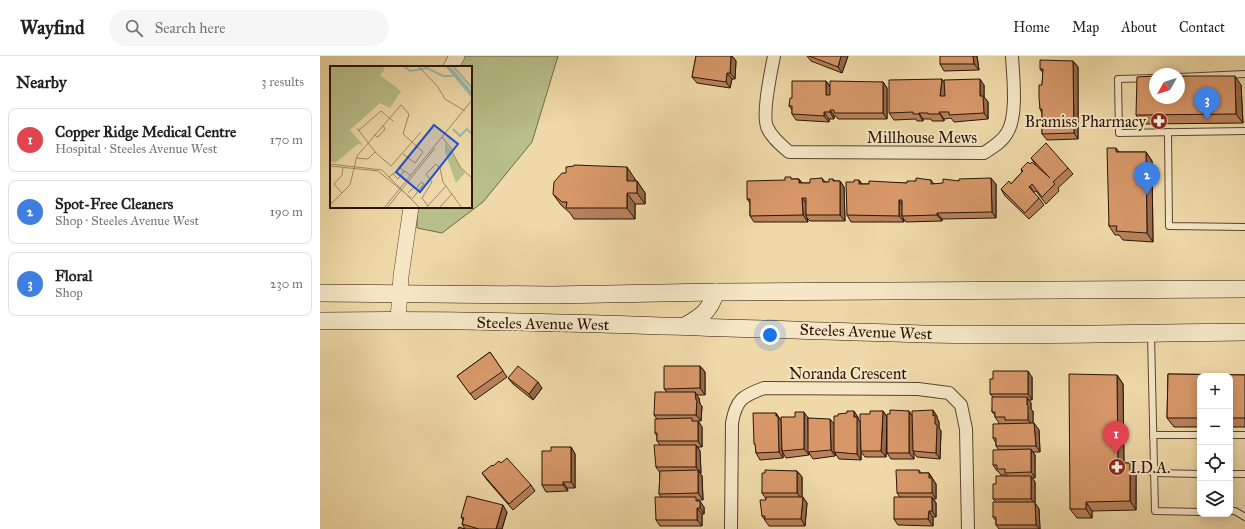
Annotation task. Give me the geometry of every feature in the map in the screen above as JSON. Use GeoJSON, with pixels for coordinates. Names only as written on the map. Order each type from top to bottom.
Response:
{"type":"FeatureCollection","features":[{"type":"Feature","properties":{"kind":"main road","name":"Steeles Avenue West"},"geometry":{"type":"LineString","coordinates":[[320,293],[399,292],[552,295],[716,292],[1245,289]]}},
{"type":"Feature","properties":{"kind":"main road"},"geometry":{"type":"LineString","coordinates":[[684,326],[702,316],[711,306],[716,292]]}},
{"type":"Feature","properties":{"kind":"main road","name":"Steeles Avenue West"},"geometry":{"type":"LineString","coordinates":[[320,321],[398,320],[684,326],[923,334],[1043,335],[1245,332]]}},
{"type":"Feature","properties":{"kind":"street"},"geometry":{"type":"LineString","coordinates":[[452,66],[457,56]]}},
{"type":"Feature","properties":{"kind":"street","name":"Millhouse Mews"},"geometry":{"type":"LineString","coordinates":[[774,56],[766,97],[766,128],[789,152],[984,153],[1001,141],[1008,132],[1012,117],[1012,56]]}},
{"type":"Feature","properties":{"kind":"street"},"geometry":{"type":"LineString","coordinates":[[398,320],[399,292],[411,208]]}},
{"type":"Feature","properties":{"kind":"street","name":"Noranda Crescent"},"geometry":{"type":"LineString","coordinates":[[731,529],[732,423],[734,410],[740,400],[750,393],[764,388],[772,388],[918,389],[948,393],[961,406],[966,428],[968,529]]}},
{"type":"Feature","properties":{"kind":"lane"},"geometry":{"type":"LineString","coordinates":[[1185,77],[1245,74]]}},
{"type":"Feature","properties":{"kind":"lane"},"geometry":{"type":"LineString","coordinates":[[1149,78],[1118,79],[1119,133],[1245,131]]}},
{"type":"Feature","properties":{"kind":"lane"},"geometry":{"type":"LineString","coordinates":[[1168,132],[1169,226],[1245,227]]}},
{"type":"Feature","properties":{"kind":"lane"},"geometry":{"type":"LineString","coordinates":[[1151,333],[1155,511],[1197,512]]}},
{"type":"Feature","properties":{"kind":"lane"},"geometry":{"type":"LineString","coordinates":[[1153,435],[1197,435]]}},
{"type":"Feature","properties":{"kind":"lane"},"geometry":{"type":"LineString","coordinates":[[1233,435],[1245,435]]}},
{"type":"Feature","properties":{"kind":"lane"},"geometry":{"type":"LineString","coordinates":[[1153,473],[1197,474]]}},
{"type":"Feature","properties":{"kind":"lane"},"geometry":{"type":"LineString","coordinates":[[1233,474],[1245,474]]}},
{"type":"Feature","properties":{"kind":"lane"},"geometry":{"type":"LineString","coordinates":[[1233,511],[1245,517]]}},
{"type":"Feature","properties":{"kind":"green space"},"geometry":{"type":"Polygon","coordinates":[[[457,56],[558,56],[532,142],[483,202],[442,233],[417,228],[417,208],[472,208],[472,66],[452,66],[457,56]]]}},
{"type":"Feature","properties":{"kind":"building"},"geometry":{"type":"Polygon","coordinates":[[[696,56],[731,56],[730,73],[727,73],[726,82],[692,77],[696,56]]]}},
{"type":"Feature","properties":{"kind":"building"},"geometry":{"type":"Polygon","coordinates":[[[809,56],[841,56],[838,67],[809,56]]]}},
{"type":"Feature","properties":{"kind":"building"},"geometry":{"type":"Polygon","coordinates":[[[940,56],[973,56],[974,64],[940,64],[940,56]]]}},
{"type":"Feature","properties":{"kind":"building"},"geometry":{"type":"Polygon","coordinates":[[[1040,60],[1073,61],[1074,133],[1042,134],[1042,109],[1040,109],[1039,85],[1042,85],[1043,69],[1040,69],[1040,60]]]}},
{"type":"Feature","properties":{"kind":"building"},"geometry":{"type":"Polygon","coordinates":[[[1149,76],[1149,104],[1185,104],[1185,76],[1235,76],[1236,114],[1136,115],[1137,77],[1149,76]]]}},
{"type":"Feature","properties":{"kind":"building"},"geometry":{"type":"Polygon","coordinates":[[[942,79],[940,96],[945,96],[944,80],[980,79],[980,96],[983,96],[984,113],[949,115],[949,112],[939,112],[940,114],[913,114],[913,112],[889,113],[889,80],[942,79]]]}},
{"type":"Feature","properties":{"kind":"building"},"geometry":{"type":"Polygon","coordinates":[[[792,81],[826,81],[826,95],[830,95],[830,81],[883,82],[883,113],[834,113],[834,110],[830,110],[830,112],[824,112],[824,116],[792,114],[792,106],[789,106],[790,98],[792,98],[792,81]]]}},
{"type":"Feature","properties":{"kind":"building"},"geometry":{"type":"Polygon","coordinates":[[[1046,143],[1068,168],[1053,182],[1055,184],[1042,197],[1032,184],[1029,187],[1039,198],[1025,213],[1001,189],[1009,181],[1011,184],[1023,171],[1021,169],[1028,162],[1030,164],[1032,162],[1050,178],[1031,158],[1046,143]]]}},
{"type":"Feature","properties":{"kind":"building"},"geometry":{"type":"Polygon","coordinates":[[[1107,148],[1116,148],[1116,152],[1146,152],[1147,233],[1116,231],[1117,226],[1109,226],[1107,148]]]}},
{"type":"Feature","properties":{"kind":"building"},"geometry":{"type":"Polygon","coordinates":[[[574,165],[627,167],[627,181],[637,181],[637,193],[627,193],[627,208],[566,208],[567,202],[562,202],[553,194],[554,182],[562,173],[566,173],[566,167],[574,165]]]}},
{"type":"Feature","properties":{"kind":"building"},"geometry":{"type":"Polygon","coordinates":[[[785,177],[799,179],[799,183],[810,183],[810,179],[822,178],[823,182],[829,182],[829,179],[833,179],[833,181],[840,181],[840,215],[806,215],[806,198],[802,198],[803,215],[750,216],[750,199],[747,199],[747,181],[785,180],[785,177]]]}},
{"type":"Feature","properties":{"kind":"building"},"geometry":{"type":"Polygon","coordinates":[[[916,178],[931,180],[931,184],[943,183],[943,179],[959,181],[959,179],[991,178],[992,212],[937,213],[937,215],[902,216],[902,200],[899,200],[899,216],[847,215],[846,182],[854,182],[854,180],[859,180],[859,184],[869,184],[869,181],[907,183],[907,181],[916,181],[916,178]]]}},
{"type":"Feature","properties":{"kind":"building"},"geometry":{"type":"Polygon","coordinates":[[[490,352],[503,371],[470,394],[457,376],[490,352]]]}},
{"type":"Feature","properties":{"kind":"building"},"geometry":{"type":"Polygon","coordinates":[[[518,366],[538,382],[529,394],[508,378],[518,366]]]}},
{"type":"Feature","properties":{"kind":"building"},"geometry":{"type":"Polygon","coordinates":[[[664,366],[700,366],[700,388],[664,389],[664,366]]]}},
{"type":"Feature","properties":{"kind":"building"},"geometry":{"type":"Polygon","coordinates":[[[993,371],[1028,371],[1028,394],[990,394],[990,379],[993,379],[993,371]]]}},
{"type":"Feature","properties":{"kind":"building"},"geometry":{"type":"Polygon","coordinates":[[[1069,374],[1117,375],[1118,463],[1130,463],[1130,501],[1086,502],[1086,509],[1070,509],[1069,374]]]}},
{"type":"Feature","properties":{"kind":"building"},"geometry":{"type":"Polygon","coordinates":[[[1168,374],[1197,374],[1197,418],[1167,418],[1168,374]]]}},
{"type":"Feature","properties":{"kind":"building"},"geometry":{"type":"Polygon","coordinates":[[[1233,375],[1245,375],[1245,418],[1233,418],[1233,375]]]}},
{"type":"Feature","properties":{"kind":"building"},"geometry":{"type":"Polygon","coordinates":[[[655,392],[695,392],[697,400],[696,415],[654,415],[655,392]]]}},
{"type":"Feature","properties":{"kind":"building"},"geometry":{"type":"Polygon","coordinates":[[[992,397],[1027,397],[1028,420],[1005,420],[1005,417],[995,417],[995,412],[992,412],[992,397]]]}},
{"type":"Feature","properties":{"kind":"building"},"geometry":{"type":"Polygon","coordinates":[[[890,410],[909,411],[909,453],[887,453],[887,414],[890,414],[890,410]]]}},
{"type":"Feature","properties":{"kind":"building"},"geometry":{"type":"Polygon","coordinates":[[[933,410],[933,416],[935,415],[935,424],[937,425],[936,453],[913,451],[912,411],[933,410]]]}},
{"type":"Feature","properties":{"kind":"building"},"geometry":{"type":"Polygon","coordinates":[[[847,411],[854,411],[854,417],[857,417],[857,454],[834,452],[834,416],[847,413],[847,411]]]}},
{"type":"Feature","properties":{"kind":"building"},"geometry":{"type":"Polygon","coordinates":[[[870,411],[883,411],[881,451],[861,451],[860,414],[870,414],[870,411]]]}},
{"type":"Feature","properties":{"kind":"building"},"geometry":{"type":"Polygon","coordinates":[[[795,412],[804,412],[804,449],[782,451],[781,417],[795,417],[795,412]]]}},
{"type":"Feature","properties":{"kind":"building"},"geometry":{"type":"Polygon","coordinates":[[[753,413],[776,413],[776,416],[778,416],[779,452],[756,453],[754,444],[753,413]]]}},
{"type":"Feature","properties":{"kind":"building"},"geometry":{"type":"Polygon","coordinates":[[[692,418],[692,421],[698,421],[698,441],[657,441],[657,433],[655,433],[655,419],[692,418]]]}},
{"type":"Feature","properties":{"kind":"building"},"geometry":{"type":"Polygon","coordinates":[[[808,418],[830,419],[831,450],[808,452],[808,418]]]}},
{"type":"Feature","properties":{"kind":"building"},"geometry":{"type":"Polygon","coordinates":[[[1034,423],[1036,446],[996,446],[996,438],[993,438],[993,424],[1034,423]]]}},
{"type":"Feature","properties":{"kind":"building"},"geometry":{"type":"Polygon","coordinates":[[[654,445],[696,445],[696,467],[656,467],[654,445]]]}},
{"type":"Feature","properties":{"kind":"building"},"geometry":{"type":"Polygon","coordinates":[[[551,447],[571,447],[571,482],[563,482],[563,485],[542,485],[542,451],[551,451],[551,447]]]}},
{"type":"Feature","properties":{"kind":"building"},"geometry":{"type":"Polygon","coordinates":[[[1031,449],[1031,472],[1005,473],[1005,469],[997,469],[997,465],[993,465],[993,450],[1031,449]]]}},
{"type":"Feature","properties":{"kind":"building"},"geometry":{"type":"Polygon","coordinates":[[[507,458],[531,485],[509,504],[482,473],[492,465],[493,466],[499,461],[501,463],[507,458]]]}},
{"type":"Feature","properties":{"kind":"building"},"geometry":{"type":"Polygon","coordinates":[[[698,470],[698,493],[659,494],[660,471],[698,470]]]}},
{"type":"Feature","properties":{"kind":"building"},"geometry":{"type":"Polygon","coordinates":[[[765,470],[797,471],[797,493],[762,493],[762,473],[765,473],[765,470]]]}},
{"type":"Feature","properties":{"kind":"building"},"geometry":{"type":"Polygon","coordinates":[[[896,470],[919,470],[919,473],[929,473],[929,478],[932,478],[932,493],[897,493],[896,470]]]}},
{"type":"Feature","properties":{"kind":"building"},"geometry":{"type":"Polygon","coordinates":[[[996,476],[1031,476],[1031,499],[993,499],[993,484],[996,484],[996,476]]]}},
{"type":"Feature","properties":{"kind":"building"},"geometry":{"type":"Polygon","coordinates":[[[467,496],[503,505],[496,529],[479,529],[462,524],[464,518],[461,517],[467,496]]]}},
{"type":"Feature","properties":{"kind":"building"},"geometry":{"type":"Polygon","coordinates":[[[655,497],[696,497],[696,501],[700,501],[700,508],[697,508],[697,520],[656,520],[655,497]]]}},
{"type":"Feature","properties":{"kind":"building"},"geometry":{"type":"Polygon","coordinates":[[[766,497],[803,497],[801,519],[765,519],[765,516],[762,516],[760,500],[766,500],[766,497]]]}},
{"type":"Feature","properties":{"kind":"building"},"geometry":{"type":"Polygon","coordinates":[[[894,497],[932,497],[932,511],[929,511],[928,519],[894,519],[894,497]]]}},
{"type":"Feature","properties":{"kind":"building"},"geometry":{"type":"Polygon","coordinates":[[[993,502],[1035,502],[1036,525],[996,525],[996,517],[993,517],[993,502]]]}},
{"type":"Feature","properties":{"kind":"place","name":"Floral"},"geometry":{"type":"Point","coordinates":[1207,120]}},
{"type":"Feature","properties":{"kind":"place","name":"Bramiss Pharmacy"},"geometry":{"type":"Point","coordinates":[1159,121]}},
{"type":"Feature","properties":{"kind":"place","name":"Spot-Free Cleaners"},"geometry":{"type":"Point","coordinates":[1147,195]}},
{"type":"Feature","properties":{"kind":"place","name":"Copper Ridge Medical Centre"},"geometry":{"type":"Point","coordinates":[1116,454]}},
{"type":"Feature","properties":{"kind":"place","name":"I.D.A."},"geometry":{"type":"Point","coordinates":[1117,467]}}]}
